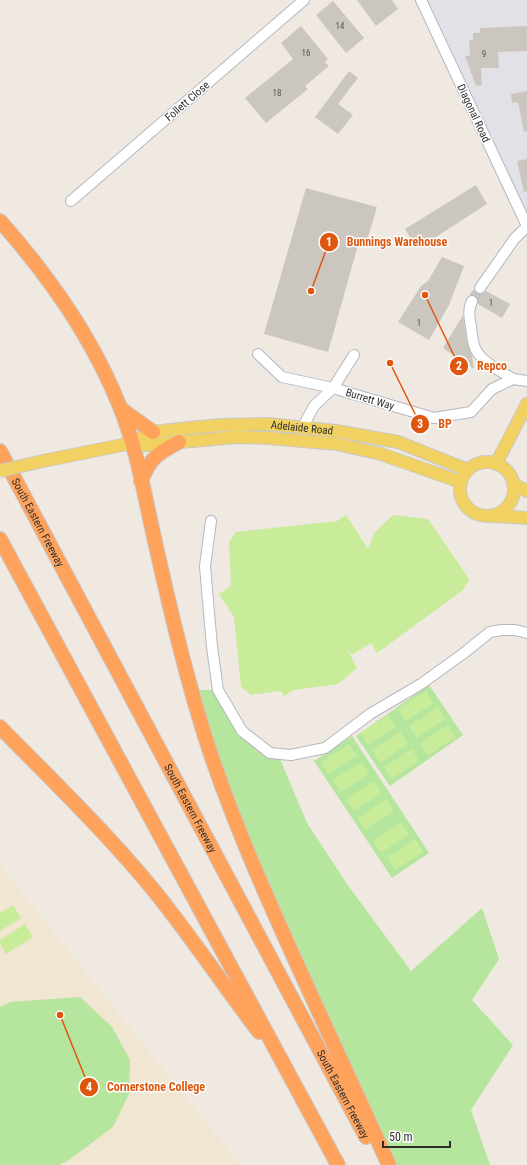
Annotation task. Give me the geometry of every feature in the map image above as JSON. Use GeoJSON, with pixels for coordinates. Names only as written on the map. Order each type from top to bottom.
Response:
{"type":"FeatureCollection","features":[{"type":"Feature","properties":{"kind":"highway"},"geometry":{"type":"LineString","coordinates":[[0,221],[34,262],[69,310],[88,340],[121,409],[142,481],[184,665],[218,774],[240,834],[276,918],[389,1165]]}},
{"type":"Feature","properties":{"kind":"highway"},"geometry":{"type":"LineString","coordinates":[[121,409],[153,432]]}},
{"type":"Feature","properties":{"kind":"highway"},"geometry":{"type":"LineString","coordinates":[[142,481],[148,465],[153,458],[160,452],[179,442]]}},
{"type":"Feature","properties":{"kind":"highway","name":"South Eastern Freeway"},"geometry":{"type":"LineString","coordinates":[[0,451],[382,1165]]}},
{"type":"Feature","properties":{"kind":"highway"},"geometry":{"type":"LineString","coordinates":[[0,539],[338,1165]]}},
{"type":"Feature","properties":{"kind":"highway"},"geometry":{"type":"LineString","coordinates":[[0,727],[107,836],[156,893],[204,955],[234,999],[288,1071]]}},
{"type":"Feature","properties":{"kind":"main road"},"geometry":{"type":"LineString","coordinates":[[496,464],[527,404]]}},
{"type":"Feature","properties":{"kind":"main road","name":"Adelaide Road"},"geometry":{"type":"LineString","coordinates":[[0,471],[132,443],[153,432],[222,425],[268,424],[336,431],[398,442],[468,470]]}},
{"type":"Feature","properties":{"kind":"main road","name":"Adelaide Road"},"geometry":{"type":"LineString","coordinates":[[132,443],[147,445],[236,438],[269,438],[337,444],[381,454],[461,482]]}},
{"type":"Feature","properties":{"kind":"main road"},"geometry":{"type":"LineString","coordinates":[[494,516],[508,507],[514,492],[513,484],[510,475],[504,468],[489,462],[482,463],[468,470],[461,482],[461,498],[465,506],[478,515],[486,517],[527,518]]}},
{"type":"Feature","properties":{"kind":"main road"},"geometry":{"type":"LineString","coordinates":[[513,484],[527,491]]}},
{"type":"Feature","properties":{"kind":"street","name":"Diagonal Road"},"geometry":{"type":"LineString","coordinates":[[421,0],[527,226]]}},
{"type":"Feature","properties":{"kind":"street","name":"Follett Close"},"geometry":{"type":"LineString","coordinates":[[70,201],[297,2]]}},
{"type":"Feature","properties":{"kind":"street"},"geometry":{"type":"LineString","coordinates":[[480,288],[515,238],[527,226]]}},
{"type":"Feature","properties":{"kind":"street"},"geometry":{"type":"LineString","coordinates":[[472,301],[469,315],[475,349],[483,358],[513,379],[527,381]]}},
{"type":"Feature","properties":{"kind":"street","name":"Burrett Way"},"geometry":{"type":"LineString","coordinates":[[258,354],[282,377],[333,388],[434,418],[471,412],[492,389],[513,379]]}},
{"type":"Feature","properties":{"kind":"street"},"geometry":{"type":"LineString","coordinates":[[302,428],[314,406],[333,388],[354,355]]}},
{"type":"Feature","properties":{"kind":"street"},"geometry":{"type":"LineString","coordinates":[[211,521],[205,566],[212,647],[218,690],[242,731],[270,753],[291,755],[325,748],[370,714],[421,684],[490,632],[515,630],[527,633]]}},
{"type":"Feature","properties":{"kind":"shaded area"},"geometry":{"type":"Polygon","coordinates":[[[421,0],[527,0],[527,226],[421,0]]]}},
{"type":"Feature","properties":{"kind":"shaded area"},"geometry":{"type":"Polygon","coordinates":[[[0,866],[240,1165],[0,1165],[0,866]]]}},
{"type":"Feature","properties":{"kind":"green space"},"geometry":{"type":"Polygon","coordinates":[[[346,515],[368,549],[374,533],[393,515],[428,519],[469,579],[463,590],[377,653],[371,643],[352,655],[347,649],[357,668],[338,684],[294,690],[284,696],[281,691],[251,695],[241,687],[234,617],[219,594],[231,586],[229,542],[236,532],[337,521],[346,515]]]}},
{"type":"Feature","properties":{"kind":"green space"},"geometry":{"type":"Polygon","coordinates":[[[429,685],[463,735],[390,786],[356,736],[429,685]]]}},
{"type":"Feature","properties":{"kind":"green space"},"geometry":{"type":"Polygon","coordinates":[[[191,690],[218,690],[242,731],[278,754],[307,823],[347,884],[411,971],[482,908],[499,959],[472,1000],[513,1045],[471,1110],[490,1165],[389,1165],[276,918],[191,690]]]}},
{"type":"Feature","properties":{"kind":"green space"},"geometry":{"type":"Polygon","coordinates":[[[426,691],[434,703],[406,721],[398,709],[426,691]]]}},
{"type":"Feature","properties":{"kind":"green space"},"geometry":{"type":"Polygon","coordinates":[[[438,707],[445,719],[417,738],[409,726],[438,707]]]}},
{"type":"Feature","properties":{"kind":"green space"},"geometry":{"type":"Polygon","coordinates":[[[388,715],[396,727],[367,745],[360,733],[388,715]]]}},
{"type":"Feature","properties":{"kind":"green space"},"geometry":{"type":"Polygon","coordinates":[[[448,725],[456,737],[428,755],[420,743],[448,725]]]}},
{"type":"Feature","properties":{"kind":"green space"},"geometry":{"type":"Polygon","coordinates":[[[400,732],[408,744],[380,763],[372,750],[400,732]]]}},
{"type":"Feature","properties":{"kind":"green space"},"geometry":{"type":"Polygon","coordinates":[[[352,736],[429,853],[392,878],[314,761],[352,736]]]}},
{"type":"Feature","properties":{"kind":"green space"},"geometry":{"type":"Polygon","coordinates":[[[349,744],[357,756],[328,774],[321,762],[349,744]]]}},
{"type":"Feature","properties":{"kind":"green space"},"geometry":{"type":"Polygon","coordinates":[[[412,749],[419,761],[391,779],[384,767],[412,749]]]}},
{"type":"Feature","properties":{"kind":"green space"},"geometry":{"type":"Polygon","coordinates":[[[362,762],[369,774],[341,792],[333,780],[362,762]]]}},
{"type":"Feature","properties":{"kind":"green space"},"geometry":{"type":"Polygon","coordinates":[[[374,781],[382,793],[354,811],[346,799],[374,781]]]}},
{"type":"Feature","properties":{"kind":"green space"},"geometry":{"type":"Polygon","coordinates":[[[386,799],[394,811],[365,830],[358,818],[386,799]]]}},
{"type":"Feature","properties":{"kind":"green space"},"geometry":{"type":"Polygon","coordinates":[[[401,822],[409,834],[381,853],[373,841],[401,822]]]}},
{"type":"Feature","properties":{"kind":"green space"},"geometry":{"type":"Polygon","coordinates":[[[415,839],[423,852],[395,870],[387,858],[415,839]]]}},
{"type":"Feature","properties":{"kind":"green space"},"geometry":{"type":"Polygon","coordinates":[[[13,905],[21,918],[0,931],[0,913],[13,905]]]}},
{"type":"Feature","properties":{"kind":"green space"},"geometry":{"type":"Polygon","coordinates":[[[25,924],[33,937],[6,954],[0,940],[25,924]]]}},
{"type":"Feature","properties":{"kind":"green space"},"geometry":{"type":"Polygon","coordinates":[[[80,997],[112,1027],[130,1060],[129,1094],[113,1127],[69,1160],[59,1165],[0,1165],[0,1007],[10,1002],[80,997]]]}},
{"type":"Feature","properties":{"kind":"building"},"geometry":{"type":"Polygon","coordinates":[[[357,0],[392,0],[398,9],[376,26],[357,0]]]}},
{"type":"Feature","properties":{"kind":"building"},"geometry":{"type":"Polygon","coordinates":[[[333,1],[364,38],[346,53],[316,15],[333,1]]]}},
{"type":"Feature","properties":{"kind":"building"},"geometry":{"type":"Polygon","coordinates":[[[301,26],[328,59],[325,62],[329,66],[305,86],[308,89],[266,123],[245,98],[293,59],[281,43],[301,26]]]}},
{"type":"Feature","properties":{"kind":"building"},"geometry":{"type":"Polygon","coordinates":[[[527,26],[527,51],[498,52],[499,68],[481,68],[482,85],[476,86],[465,56],[470,56],[469,40],[473,40],[473,33],[480,33],[480,28],[527,26]]]}},
{"type":"Feature","properties":{"kind":"building"},"geometry":{"type":"Polygon","coordinates":[[[349,71],[358,78],[338,104],[353,115],[338,134],[315,117],[349,71]]]}},
{"type":"Feature","properties":{"kind":"building"},"geometry":{"type":"Polygon","coordinates":[[[527,91],[527,131],[524,132],[518,102],[512,103],[511,94],[527,91]]]}},
{"type":"Feature","properties":{"kind":"building"},"geometry":{"type":"Polygon","coordinates":[[[527,159],[527,191],[524,192],[517,161],[527,159]]]}},
{"type":"Feature","properties":{"kind":"building"},"geometry":{"type":"Polygon","coordinates":[[[476,185],[487,204],[425,244],[411,239],[405,229],[476,185]]]}},
{"type":"Feature","properties":{"kind":"building"},"geometry":{"type":"Polygon","coordinates":[[[306,188],[377,207],[365,247],[358,245],[328,352],[264,334],[306,188]]]}},
{"type":"Feature","properties":{"kind":"building"},"geometry":{"type":"Polygon","coordinates":[[[442,257],[464,266],[449,305],[429,340],[398,322],[421,286],[428,281],[442,257]]]}},
{"type":"Feature","properties":{"kind":"building"},"geometry":{"type":"Polygon","coordinates":[[[474,290],[479,294],[483,294],[486,291],[510,304],[502,318],[478,304],[477,297],[471,295],[474,290]]]}},
{"type":"Feature","properties":{"kind":"building"},"geometry":{"type":"Polygon","coordinates":[[[463,315],[467,343],[472,355],[474,369],[443,348],[463,315]]]}},
{"type":"Feature","properties":{"kind":"tunnel"},"geometry":{"type":"LineString","coordinates":[[472,301],[480,288]]}},
{"type":"Feature","properties":{"kind":"place","name":"Bunnings Warehouse"},"geometry":{"type":"Point","coordinates":[311,291]}},
{"type":"Feature","properties":{"kind":"place","name":"Repco"},"geometry":{"type":"Point","coordinates":[425,295]}},
{"type":"Feature","properties":{"kind":"place","name":"BP"},"geometry":{"type":"Point","coordinates":[390,363]}},
{"type":"Feature","properties":{"kind":"place","name":"Cornerstone College"},"geometry":{"type":"Point","coordinates":[60,1015]}}]}
